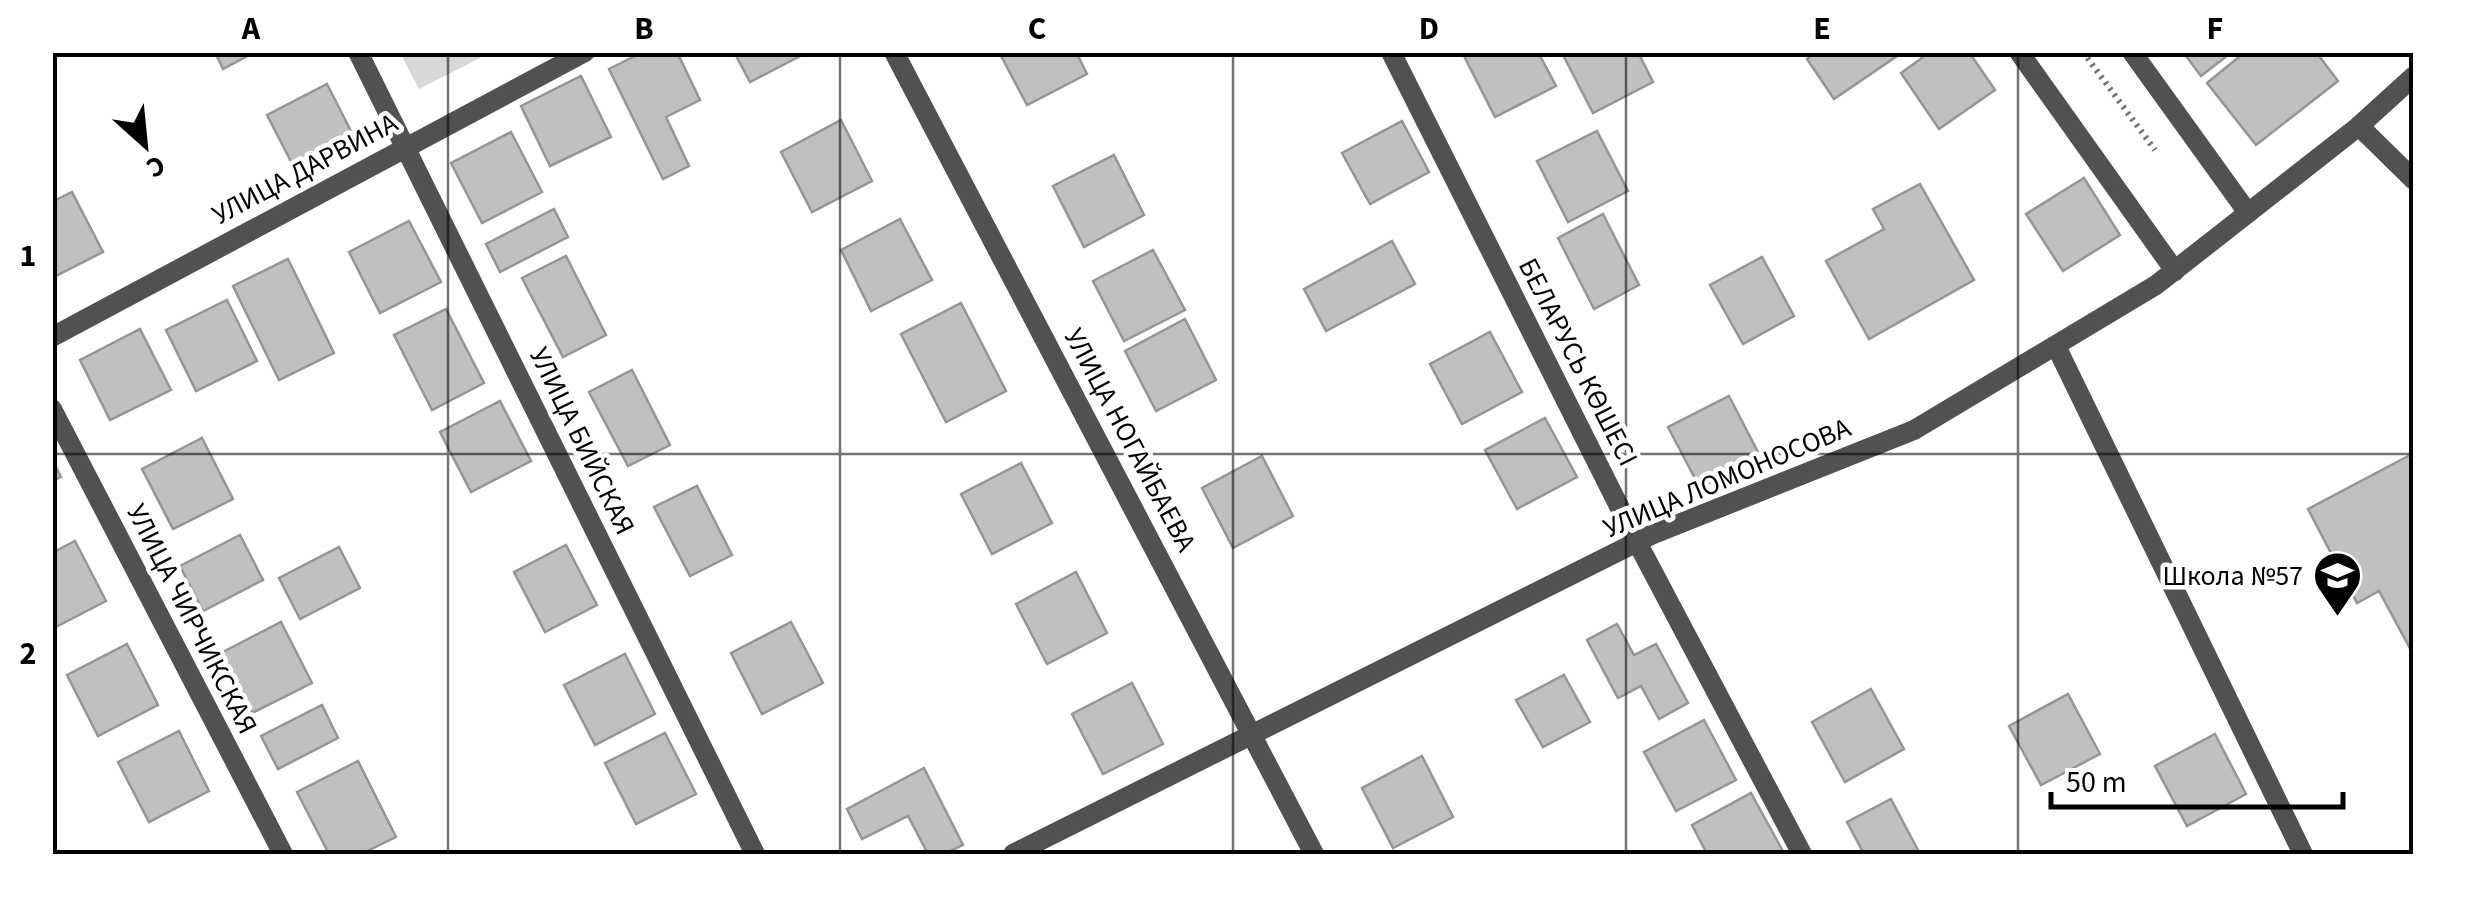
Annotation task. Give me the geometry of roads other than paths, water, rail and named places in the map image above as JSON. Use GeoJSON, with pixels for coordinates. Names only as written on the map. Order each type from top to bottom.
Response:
{"type":"FeatureCollection","features":[{"type":"Feature","properties":{"kind":"street","name":"УЛИЦА БИЙСКАЯ"},"geometry":{"type":"LineString","coordinates":[[358,52],[755,854]]}},
{"type":"Feature","properties":{"kind":"street","name":"УЛИЦА ДАРВИНА"},"geometry":{"type":"LineString","coordinates":[[52,336],[585,52]]}},
{"type":"Feature","properties":{"kind":"street","name":"УЛИЦА НОГАЙБАЕВА"},"geometry":{"type":"LineString","coordinates":[[894,52],[1314,854]]}},
{"type":"Feature","properties":{"kind":"street","name":"БЕЛАРУСЬ КӨШЕСІ"},"geometry":{"type":"LineString","coordinates":[[1390,52],[1638,542],[1802,854]]}},
{"type":"Feature","properties":{"kind":"street"},"geometry":{"type":"LineString","coordinates":[[2019,52],[2175,270]]}},
{"type":"Feature","properties":{"kind":"street"},"geometry":{"type":"LineString","coordinates":[[2132,52],[2248,213]]}},
{"type":"Feature","properties":{"kind":"street","name":"УЛИЦА ЛОМОНОСОВА"},"geometry":{"type":"LineString","coordinates":[[1013,854],[1638,542],[1914,430],[2175,270],[2359,126],[2414,76]]}},
{"type":"Feature","properties":{"kind":"street"},"geometry":{"type":"LineString","coordinates":[[2359,126],[2414,180]]}},
{"type":"Feature","properties":{"kind":"street"},"geometry":{"type":"LineString","coordinates":[[2056,346],[2303,854]]}},
{"type":"Feature","properties":{"kind":"street","name":"УЛИЦА ЧИРЧИКСКАЯ"},"geometry":{"type":"LineString","coordinates":[[52,409],[283,854]]}},
{"type":"Feature","properties":{"kind":"place","name":"Школа №57"},"geometry":{"type":"Point","coordinates":[2338,618]}}]}
